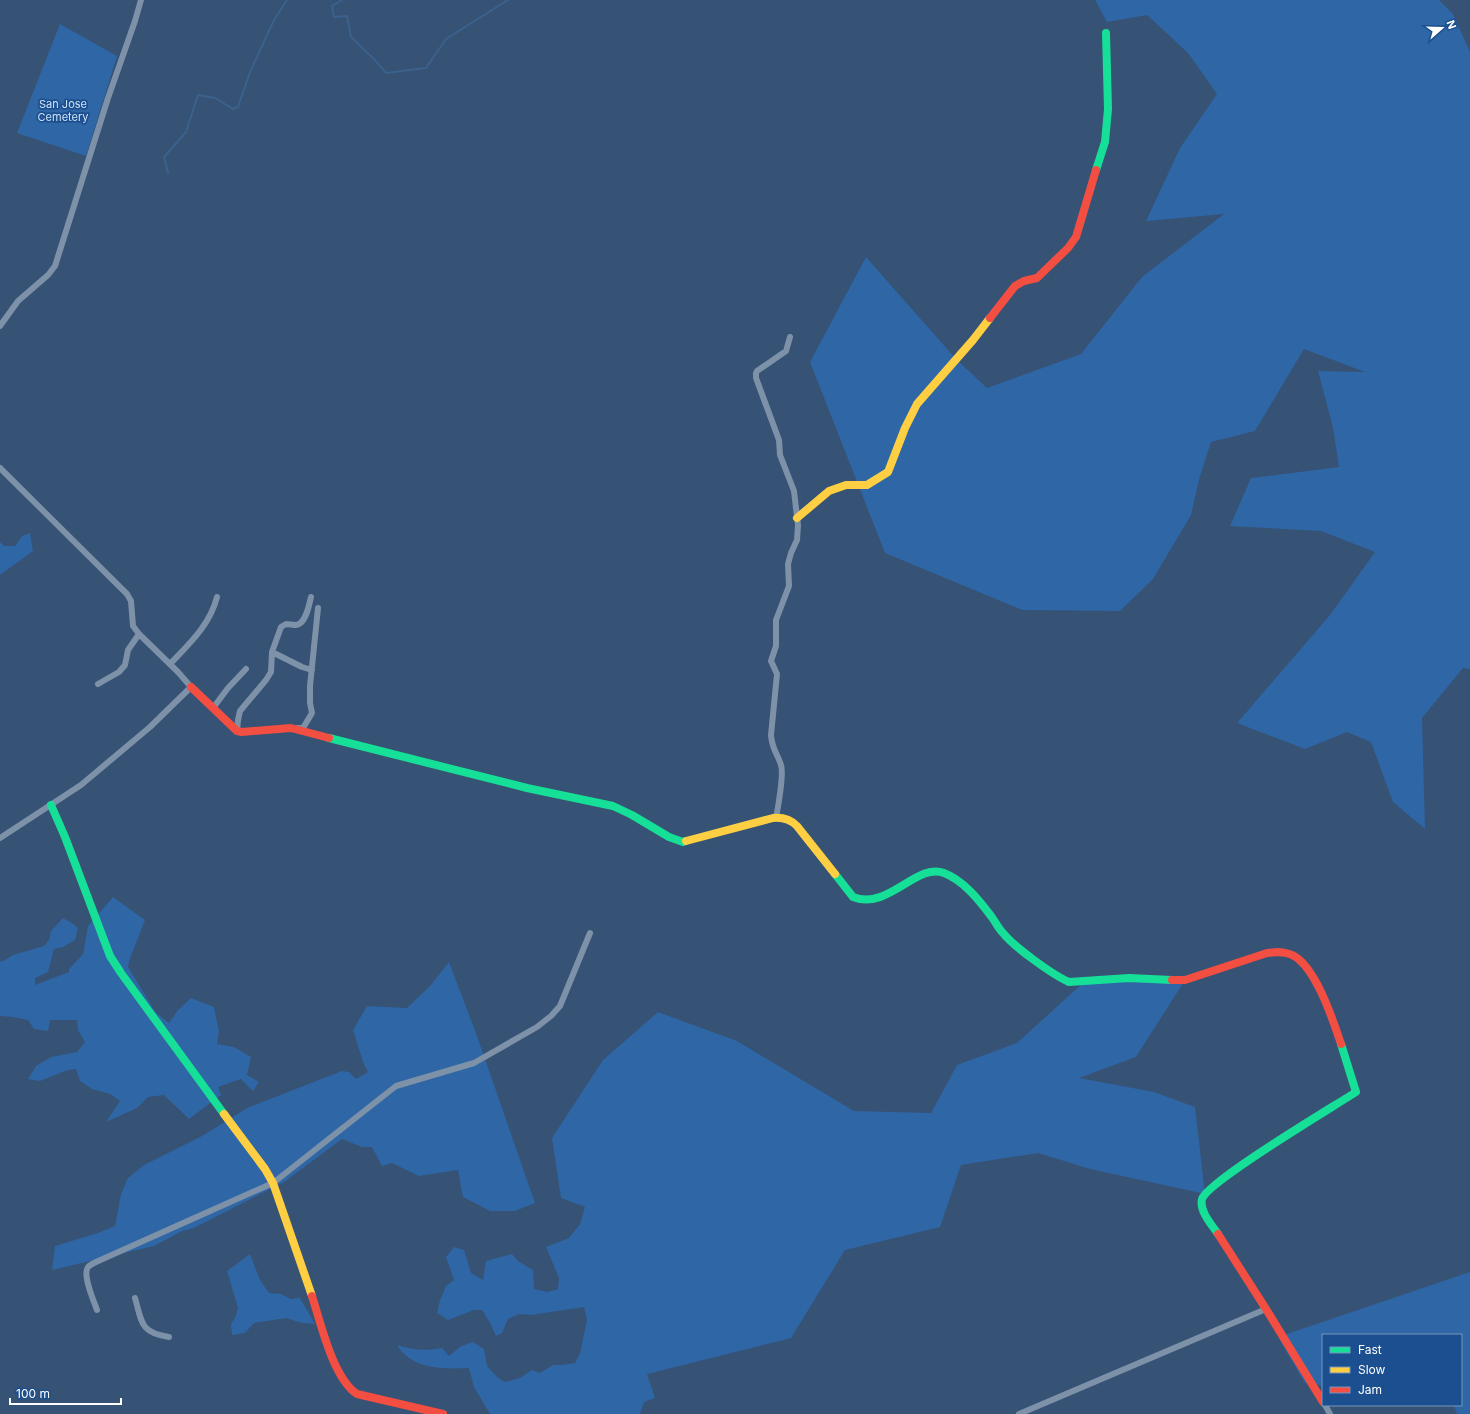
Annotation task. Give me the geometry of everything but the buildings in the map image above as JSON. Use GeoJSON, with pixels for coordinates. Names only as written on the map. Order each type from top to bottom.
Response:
{"type":"FeatureCollection","features":[{"type":"Feature","properties":{"kind":"street"},"geometry":{"type":"LineString","coordinates":[[0,326],[18,301],[48,276],[55,266],[108,98],[141,0]]}},
{"type":"Feature","properties":{"kind":"street"},"geometry":{"type":"LineString","coordinates":[[797,518],[829,491],[846,485],[867,485],[888,472],[905,428],[920,400],[973,340],[1015,286],[1024,281],[1037,278],[1068,248],[1076,237],[1105,142],[1108,109],[1106,33]]}},
{"type":"Feature","properties":{"kind":"street"},"geometry":{"type":"LineString","coordinates":[[776,818],[780,800],[782,768],[773,749],[771,735],[777,674],[771,661],[776,646],[776,620],[789,586],[788,564],[797,540],[797,518],[794,491],[780,455],[779,440],[756,374],[757,371],[786,352],[790,337]]}},
{"type":"Feature","properties":{"kind":"street"},"geometry":{"type":"LineString","coordinates":[[0,468],[127,594],[132,605],[133,626],[139,634],[237,731],[242,732],[280,728],[303,728],[312,712],[310,703],[318,608]]}},
{"type":"Feature","properties":{"kind":"street"},"geometry":{"type":"LineString","coordinates":[[170,664],[205,625],[214,609],[217,597]]}},
{"type":"Feature","properties":{"kind":"street"},"geometry":{"type":"LineString","coordinates":[[237,731],[240,711],[271,672],[272,652],[281,628],[286,624],[296,625],[301,622],[305,617],[311,597]]}},
{"type":"Feature","properties":{"kind":"street"},"geometry":{"type":"LineString","coordinates":[[98,684],[120,672],[125,665],[128,650],[139,634]]}},
{"type":"Feature","properties":{"kind":"street"},"geometry":{"type":"LineString","coordinates":[[272,652],[302,667],[312,670]]}},
{"type":"Feature","properties":{"kind":"street"},"geometry":{"type":"LineString","coordinates":[[213,708],[228,688],[246,669]]}},
{"type":"Feature","properties":{"kind":"street"},"geometry":{"type":"LineString","coordinates":[[0,838],[81,785],[150,727],[191,687]]}},
{"type":"Feature","properties":{"kind":"street"},"geometry":{"type":"LineString","coordinates":[[291,728],[527,788],[613,806],[632,815],[669,838],[683,842],[776,818],[788,820],[798,826],[849,892],[858,900],[891,893],[933,871],[948,874],[984,907],[999,929],[1011,941],[1062,979],[1069,982],[1129,978],[1185,980],[1259,955],[1274,952],[1286,952],[1300,959],[1308,969],[1333,1020],[1356,1092],[1229,1173],[1208,1190],[1202,1200],[1204,1213],[1266,1309],[1322,1400]]}},
{"type":"Feature","properties":{"kind":"street"},"geometry":{"type":"LineString","coordinates":[[51,805],[65,837],[113,962],[203,1088],[265,1169],[273,1183],[334,1360],[344,1384],[357,1394],[443,1414]]}},
{"type":"Feature","properties":{"kind":"street"},"geometry":{"type":"LineString","coordinates":[[97,1310],[86,1279],[86,1271],[88,1267],[96,1262],[273,1183],[396,1086],[474,1063],[537,1027],[552,1016],[560,1006],[590,933]]}},
{"type":"Feature","properties":{"kind":"street"},"geometry":{"type":"LineString","coordinates":[[135,1298],[142,1323],[150,1331],[160,1336],[168,1337]]}},
{"type":"Feature","properties":{"kind":"street"},"geometry":{"type":"LineString","coordinates":[[1019,1414],[1266,1309]]}},
{"type":"Feature","properties":{"kind":"green space"},"geometry":{"type":"Polygon","coordinates":[[[1095,0],[1439,0],[1453,14],[1470,52],[1470,669],[1463,668],[1422,718],[1425,829],[1393,802],[1371,742],[1347,732],[1305,749],[1237,723],[1330,615],[1375,552],[1321,531],[1230,526],[1251,478],[1339,467],[1333,428],[1318,371],[1365,372],[1304,349],[1255,431],[1211,442],[1200,476],[1191,515],[1153,579],[1120,611],[1022,610],[885,553],[810,362],[866,257],[956,359],[987,388],[1081,354],[1142,277],[1224,214],[1146,221],[1180,148],[1217,94],[1188,53],[1147,15],[1107,22],[1095,0]]]}},
{"type":"Feature","properties":{"kind":"green space","name":"San Jose Cemetery"},"geometry":{"type":"Polygon","coordinates":[[[60,24],[117,56],[86,156],[17,133],[60,24]]]}},
{"type":"Feature","properties":{"kind":"green space"},"geometry":{"type":"Polygon","coordinates":[[[30,533],[33,551],[0,575],[0,542],[4,546],[15,546],[22,536],[30,533]]]}},
{"type":"Feature","properties":{"kind":"green space"},"geometry":{"type":"Polygon","coordinates":[[[113,897],[145,920],[128,967],[156,1013],[169,1023],[178,1010],[191,998],[214,1007],[219,1031],[217,1044],[234,1047],[251,1057],[247,1075],[259,1082],[253,1091],[241,1079],[218,1087],[221,1095],[189,1119],[164,1095],[148,1097],[137,1108],[106,1122],[120,1101],[110,1094],[92,1089],[80,1081],[76,1069],[68,1070],[40,1081],[28,1079],[36,1066],[51,1057],[77,1052],[85,1042],[78,1030],[77,1020],[50,1020],[48,1031],[34,1029],[28,1020],[0,1016],[0,960],[1,962],[13,955],[44,946],[49,940],[51,931],[63,918],[78,928],[75,940],[63,947],[54,949],[48,972],[35,978],[35,985],[69,972],[69,969],[83,954],[88,926],[113,897]]]}},
{"type":"Feature","properties":{"kind":"green space"},"geometry":{"type":"Polygon","coordinates":[[[449,962],[476,1033],[535,1203],[515,1211],[490,1211],[463,1197],[458,1170],[419,1176],[392,1163],[382,1166],[372,1147],[362,1147],[342,1139],[284,1182],[194,1228],[182,1231],[154,1246],[52,1270],[55,1246],[98,1233],[115,1226],[121,1194],[128,1178],[144,1165],[202,1136],[247,1108],[342,1071],[349,1072],[356,1079],[368,1072],[363,1062],[353,1030],[367,1006],[407,1008],[430,986],[449,962]]]}},
{"type":"Feature","properties":{"kind":"green space"},"geometry":{"type":"Polygon","coordinates":[[[1185,980],[1136,1057],[1079,1078],[1154,1092],[1195,1107],[1205,1194],[1090,1169],[1038,1153],[961,1165],[940,1227],[845,1250],[791,1338],[647,1374],[655,1398],[644,1402],[640,1414],[490,1414],[474,1387],[469,1368],[439,1368],[420,1364],[403,1353],[397,1345],[420,1350],[442,1348],[449,1356],[461,1346],[473,1342],[484,1349],[487,1366],[498,1378],[505,1382],[520,1378],[532,1370],[540,1373],[553,1365],[575,1363],[580,1353],[587,1320],[584,1307],[531,1315],[519,1314],[508,1319],[502,1333],[496,1336],[482,1310],[474,1310],[448,1320],[437,1313],[440,1300],[446,1286],[454,1280],[446,1257],[454,1247],[464,1250],[471,1273],[483,1280],[486,1261],[512,1254],[518,1261],[533,1270],[534,1289],[547,1292],[558,1289],[559,1278],[546,1247],[569,1238],[580,1224],[585,1207],[561,1198],[552,1138],[603,1060],[658,1012],[737,1041],[854,1111],[931,1113],[957,1065],[1017,1043],[1085,981],[1185,980]]]}},
{"type":"Feature","properties":{"kind":"green space"},"geometry":{"type":"Polygon","coordinates":[[[250,1254],[260,1280],[269,1293],[281,1294],[291,1299],[300,1298],[315,1324],[302,1323],[286,1318],[254,1323],[245,1333],[232,1335],[231,1324],[235,1318],[238,1308],[227,1271],[250,1254]]]}},
{"type":"Feature","properties":{"kind":"green space"},"geometry":{"type":"Polygon","coordinates":[[[1470,1272],[1470,1414],[1457,1414],[1454,1406],[1462,1406],[1462,1334],[1322,1334],[1322,1386],[1305,1383],[1278,1337],[1470,1272]]]}},
{"type":"Feature","properties":{"kind":"waterway"},"geometry":{"type":"LineString","coordinates":[[168,173],[164,157],[186,132],[198,95],[215,98],[233,109],[238,107],[250,72],[274,20],[287,0]]}},
{"type":"Feature","properties":{"kind":"waterway"},"geometry":{"type":"LineString","coordinates":[[342,0],[332,6],[334,17],[347,16],[351,37],[386,73],[426,68],[446,39],[508,0]]}},
{"type":"Feature","properties":{"kind":"traffic: fast"},"geometry":{"type":"LineString","coordinates":[[1096,170],[1105,142],[1108,109],[1106,33]]}},
{"type":"Feature","properties":{"kind":"traffic: fast"},"geometry":{"type":"LineString","coordinates":[[329,738],[527,788],[613,806],[632,815],[669,837],[683,842],[686,841]]}},
{"type":"Feature","properties":{"kind":"traffic: fast"},"geometry":{"type":"LineString","coordinates":[[51,805],[65,837],[110,956],[224,1114]]}},
{"type":"Feature","properties":{"kind":"traffic: fast"},"geometry":{"type":"LineString","coordinates":[[835,874],[853,897],[866,900],[878,898],[890,893],[923,874],[934,871],[944,873],[958,880],[964,885],[976,897],[1008,939],[1024,953],[1069,982],[1129,978],[1172,980]]}},
{"type":"Feature","properties":{"kind":"traffic: fast"},"geometry":{"type":"LineString","coordinates":[[1218,1234],[1202,1208],[1202,1199],[1209,1190],[1247,1161],[1356,1092],[1341,1044]]}},
{"type":"Feature","properties":{"kind":"traffic: slow"},"geometry":{"type":"LineString","coordinates":[[797,518],[829,491],[846,485],[867,485],[888,472],[905,428],[917,404],[973,340],[990,318]]}},
{"type":"Feature","properties":{"kind":"traffic: slow"},"geometry":{"type":"LineString","coordinates":[[686,841],[773,818],[783,818],[789,820],[797,826],[835,874]]}},
{"type":"Feature","properties":{"kind":"traffic: slow"},"geometry":{"type":"LineString","coordinates":[[224,1114],[265,1169],[273,1183],[312,1296]]}},
{"type":"Feature","properties":{"kind":"traffic: jam"},"geometry":{"type":"LineString","coordinates":[[990,318],[1015,286],[1024,281],[1037,278],[1068,248],[1076,237],[1096,170]]}},
{"type":"Feature","properties":{"kind":"traffic: jam"},"geometry":{"type":"LineString","coordinates":[[191,687],[237,731],[242,732],[291,728],[329,738]]}},
{"type":"Feature","properties":{"kind":"traffic: jam"},"geometry":{"type":"LineString","coordinates":[[1172,980],[1185,980],[1267,953],[1280,952],[1292,955],[1300,961],[1316,981],[1341,1044]]}},
{"type":"Feature","properties":{"kind":"traffic: jam"},"geometry":{"type":"LineString","coordinates":[[1218,1234],[1322,1400]]}},
{"type":"Feature","properties":{"kind":"traffic: jam"},"geometry":{"type":"LineString","coordinates":[[312,1296],[329,1350],[341,1376],[357,1394],[443,1414]]}}]}
